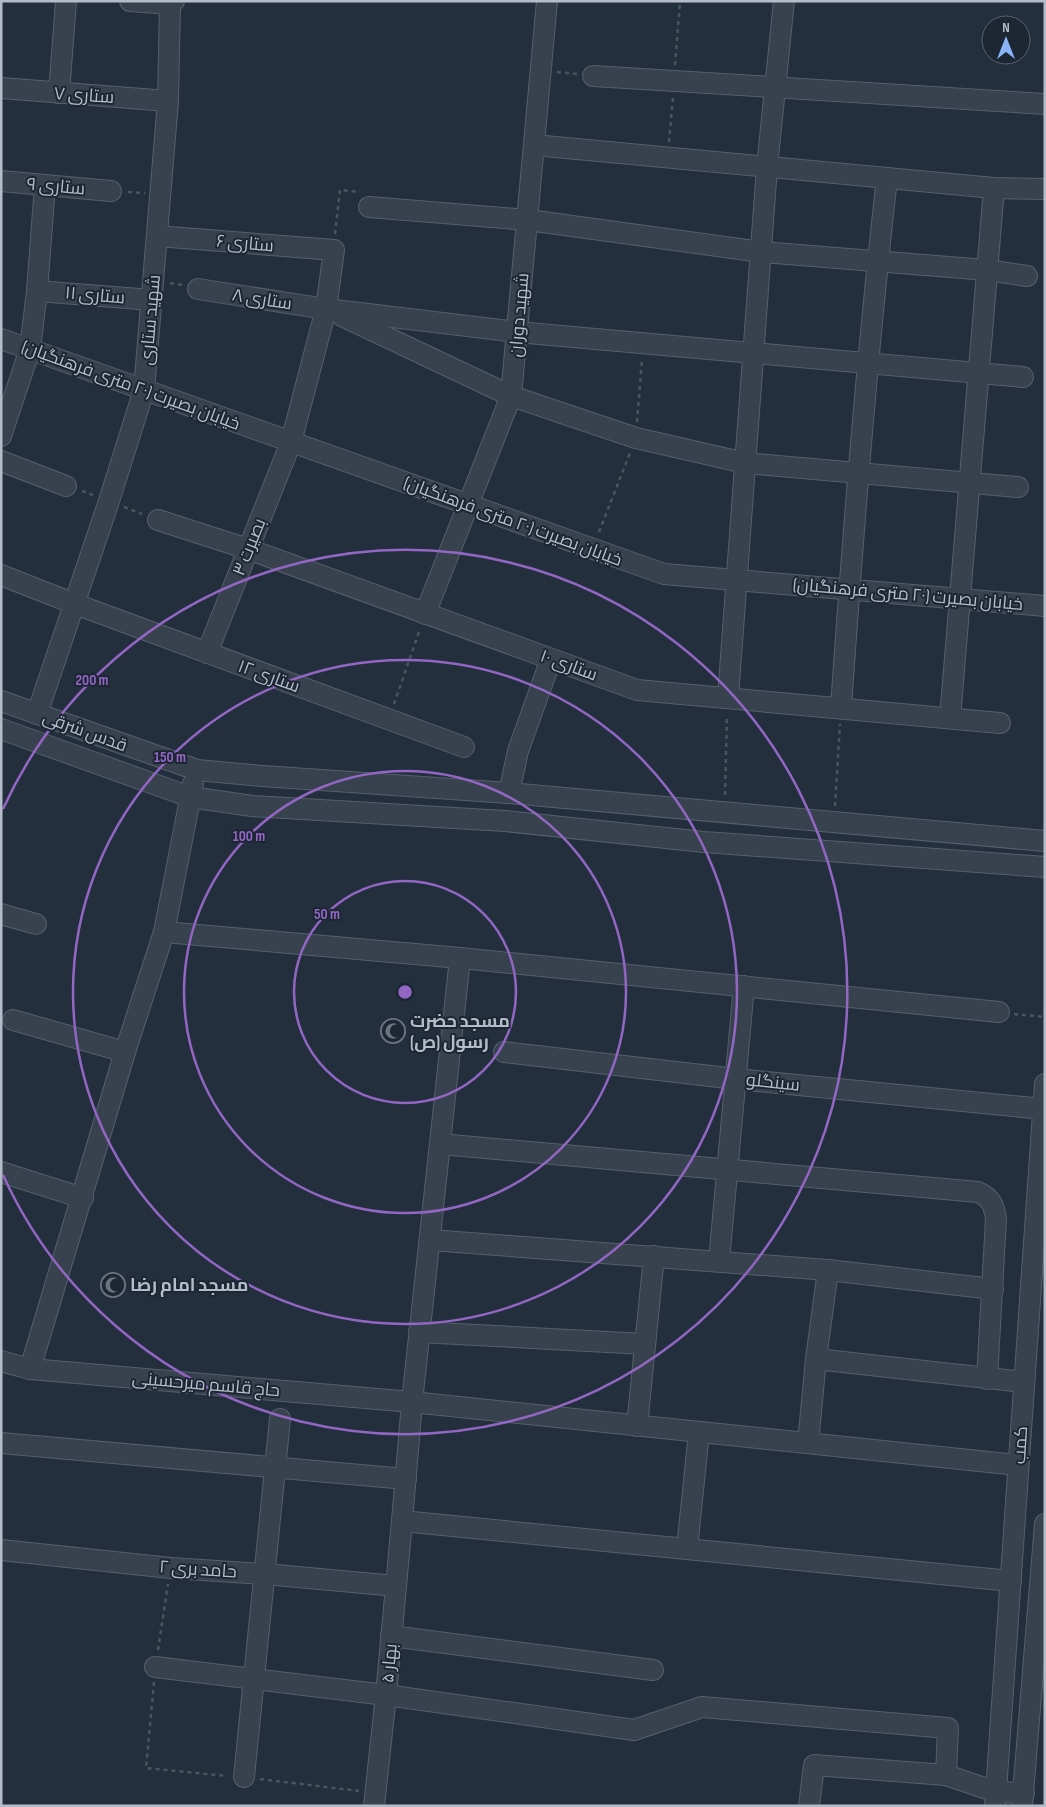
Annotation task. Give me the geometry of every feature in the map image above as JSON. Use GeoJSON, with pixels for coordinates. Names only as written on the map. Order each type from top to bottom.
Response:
{"type":"FeatureCollection","features":[{"type":"Feature","properties":{"kind":"street"},"geometry":{"type":"LineString","coordinates":[[58,93],[66,1]]}},
{"type":"Feature","properties":{"kind":"street"},"geometry":{"type":"LineString","coordinates":[[130,1],[172,3]]}},
{"type":"Feature","properties":{"kind":"street","name":"شهید دوران"},"geometry":{"type":"LineString","coordinates":[[426,614],[511,396],[548,1]]}},
{"type":"Feature","properties":{"kind":"street"},"geometry":{"type":"LineString","coordinates":[[728,697],[760,252],[784,1]]}},
{"type":"Feature","properties":{"kind":"street","name":"شهید ستاری"},"geometry":{"type":"LineString","coordinates":[[37,714],[144,390],[168,100],[172,3]]}},
{"type":"Feature","properties":{"kind":"street"},"geometry":{"type":"LineString","coordinates":[[593,76],[1045,104]]}},
{"type":"Feature","properties":{"kind":"street","name":"ستاری ۷"},"geometry":{"type":"LineString","coordinates":[[1,88],[168,100]]}},
{"type":"Feature","properties":{"kind":"street"},"geometry":{"type":"LineString","coordinates":[[534,145],[994,188],[1045,189]]}},
{"type":"Feature","properties":{"kind":"street"},"geometry":{"type":"LineString","coordinates":[[841,708],[868,364],[887,178]]}},
{"type":"Feature","properties":{"kind":"street","name":"ستاری ۹"},"geometry":{"type":"LineString","coordinates":[[1,181],[111,191]]}},
{"type":"Feature","properties":{"kind":"street"},"geometry":{"type":"LineString","coordinates":[[1,436],[30,349],[37,291],[45,185]]}},
{"type":"Feature","properties":{"kind":"street"},"geometry":{"type":"LineString","coordinates":[[950,718],[994,188]]}},
{"type":"Feature","properties":{"kind":"street"},"geometry":{"type":"LineString","coordinates":[[369,207],[528,220],[760,252],[987,270],[1027,276]]}},
{"type":"Feature","properties":{"kind":"street","name":"ستاری ۶"},"geometry":{"type":"LineString","coordinates":[[157,236],[334,250]]}},
{"type":"Feature","properties":{"kind":"street","name":"بصیرت ۳"},"geometry":{"type":"LineString","coordinates":[[207,653],[290,442],[326,309],[334,250]]}},
{"type":"Feature","properties":{"kind":"street","name":"ستاری ۸"},"geometry":{"type":"LineString","coordinates":[[198,289],[326,309]]}},
{"type":"Feature","properties":{"kind":"street","name":"ستاری ۱۱"},"geometry":{"type":"LineString","coordinates":[[37,291],[152,300]]}},
{"type":"Feature","properties":{"kind":"street"},"geometry":{"type":"LineString","coordinates":[[326,309],[517,332],[1023,377]]}},
{"type":"Feature","properties":{"kind":"street"},"geometry":{"type":"LineString","coordinates":[[326,309],[511,396],[636,438],[745,463],[1018,487]]}},
{"type":"Feature","properties":{"kind":"street","name":"خیابان بصیرت (۲۰ متری فرهنگیان)"},"geometry":{"type":"LineString","coordinates":[[1,339],[664,574],[1045,606]]}},
{"type":"Feature","properties":{"kind":"street"},"geometry":{"type":"LineString","coordinates":[[1,461],[66,486]]}},
{"type":"Feature","properties":{"kind":"street","name":"ستاری ۱۰"},"geometry":{"type":"LineString","coordinates":[[158,520],[248,549],[637,690],[1000,722]]}},
{"type":"Feature","properties":{"kind":"street","name":"ستاری ۱۲"},"geometry":{"type":"LineString","coordinates":[[1,575],[74,604],[464,747]]}},
{"type":"Feature","properties":{"kind":"street"},"geometry":{"type":"LineString","coordinates":[[509,793],[518,751],[551,659]]}},
{"type":"Feature","properties":{"kind":"street","name":"قدس شرقی"},"geometry":{"type":"LineString","coordinates":[[1,701],[198,770],[509,793],[1045,841]]}},
{"type":"Feature","properties":{"kind":"street"},"geometry":{"type":"LineString","coordinates":[[1,729],[190,797],[252,806],[505,821],[704,842],[1045,867]]}},
{"type":"Feature","properties":{"kind":"street"},"geometry":{"type":"LineString","coordinates":[[30,1369],[83,1198],[125,1052],[164,932],[190,797],[198,770]]}},
{"type":"Feature","properties":{"kind":"street"},"geometry":{"type":"LineString","coordinates":[[1,914],[36,924]]}},
{"type":"Feature","properties":{"kind":"street"},"geometry":{"type":"LineString","coordinates":[[164,932],[460,958],[999,1012]]}},
{"type":"Feature","properties":{"kind":"street","name":"بهار ۵"},"geometry":{"type":"LineString","coordinates":[[374,1800],[386,1695],[412,1402],[460,958]]}},
{"type":"Feature","properties":{"kind":"street"},"geometry":{"type":"LineString","coordinates":[[719,1261],[744,986]]}},
{"type":"Feature","properties":{"kind":"street"},"geometry":{"type":"LineString","coordinates":[[13,1020],[125,1052]]}},
{"type":"Feature","properties":{"kind":"street","name":"سینگلو"},"geometry":{"type":"LineString","coordinates":[[504,1052],[736,1079],[1043,1109]]}},
{"type":"Feature","properties":{"kind":"street","name":"کمب"},"geometry":{"type":"LineString","coordinates":[[995,1799],[1024,1382],[1038,1282],[1045,1084]]}},
{"type":"Feature","properties":{"kind":"street"},"geometry":{"type":"LineString","coordinates":[[440,1144],[978,1192],[988,1197],[994,1206],[996,1219],[987,1379]]}},
{"type":"Feature","properties":{"kind":"street"},"geometry":{"type":"LineString","coordinates":[[1,1172],[83,1198]]}},
{"type":"Feature","properties":{"kind":"street"},"geometry":{"type":"LineString","coordinates":[[430,1240],[828,1270],[993,1289]]}},
{"type":"Feature","properties":{"kind":"street"},"geometry":{"type":"LineString","coordinates":[[637,1426],[654,1256]]}},
{"type":"Feature","properties":{"kind":"street"},"geometry":{"type":"LineString","coordinates":[[808,1443],[816,1358],[828,1270]]}},
{"type":"Feature","properties":{"kind":"street"},"geometry":{"type":"LineString","coordinates":[[420,1332],[645,1344]]}},
{"type":"Feature","properties":{"kind":"street"},"geometry":{"type":"LineString","coordinates":[[816,1358],[1024,1382]]}},
{"type":"Feature","properties":{"kind":"street","name":"حاج قاسم میرحسینی"},"geometry":{"type":"LineString","coordinates":[[1,1361],[30,1369],[412,1402],[1018,1465]]}},
{"type":"Feature","properties":{"kind":"street"},"geometry":{"type":"LineString","coordinates":[[244,1777],[280,1419]]}},
{"type":"Feature","properties":{"kind":"street"},"geometry":{"type":"LineString","coordinates":[[687,1549],[699,1432]]}},
{"type":"Feature","properties":{"kind":"street"},"geometry":{"type":"LineString","coordinates":[[1,1443],[406,1478]]}},
{"type":"Feature","properties":{"kind":"street"},"geometry":{"type":"LineString","coordinates":[[402,1521],[1011,1581]]}},
{"type":"Feature","properties":{"kind":"street"},"geometry":{"type":"LineString","coordinates":[[809,1806],[814,1765],[946,1775],[995,1799],[1023,1800],[1042,1584],[1045,1524]]}},
{"type":"Feature","properties":{"kind":"street","name":"حامد بری ۲"},"geometry":{"type":"LineString","coordinates":[[1,1550],[170,1568],[265,1574],[396,1586]]}},
{"type":"Feature","properties":{"kind":"street"},"geometry":{"type":"LineString","coordinates":[[391,1636],[653,1670]]}},
{"type":"Feature","properties":{"kind":"street"},"geometry":{"type":"LineString","coordinates":[[155,1667],[386,1695],[634,1730],[702,1706],[948,1728],[946,1775]]}},
{"type":"Feature","properties":{"kind":"path"},"geometry":{"type":"LineString","coordinates":[[541,70],[593,76]]}},
{"type":"Feature","properties":{"kind":"path"},"geometry":{"type":"LineString","coordinates":[[334,250],[340,190],[369,193],[369,207]]}},
{"type":"Feature","properties":{"kind":"path"},"geometry":{"type":"LineString","coordinates":[[111,191],[161,194]]}},
{"type":"Feature","properties":{"kind":"path"},"geometry":{"type":"LineString","coordinates":[[154,279],[198,289]]}},
{"type":"Feature","properties":{"kind":"path"},"geometry":{"type":"LineString","coordinates":[[593,549],[636,438],[644,344]]}},
{"type":"Feature","properties":{"kind":"path"},"geometry":{"type":"LineString","coordinates":[[388,720],[426,614]]}},
{"type":"Feature","properties":{"kind":"path"},"geometry":{"type":"LineString","coordinates":[[725,813],[728,697]]}},
{"type":"Feature","properties":{"kind":"path"},"geometry":{"type":"LineString","coordinates":[[834,822],[841,708]]}},
{"type":"Feature","properties":{"kind":"path"},"geometry":{"type":"LineString","coordinates":[[999,1012],[1045,1018]]}},
{"type":"Feature","properties":{"kind":"path"},"geometry":{"type":"LineString","coordinates":[[451,1044],[504,1052]]}},
{"type":"Feature","properties":{"kind":"path"},"geometry":{"type":"LineString","coordinates":[[170,1568],[155,1667],[146,1768],[244,1777],[374,1800]]}},
{"type":"Feature","properties":{"kind":"place","name":"مسجد حضرت رسول (ص)"},"geometry":{"type":"Point","coordinates":[393,1031]}},
{"type":"Feature","properties":{"kind":"place","name":"مسجد امام رضا"},"geometry":{"type":"Point","coordinates":[113,1285]}}]}
